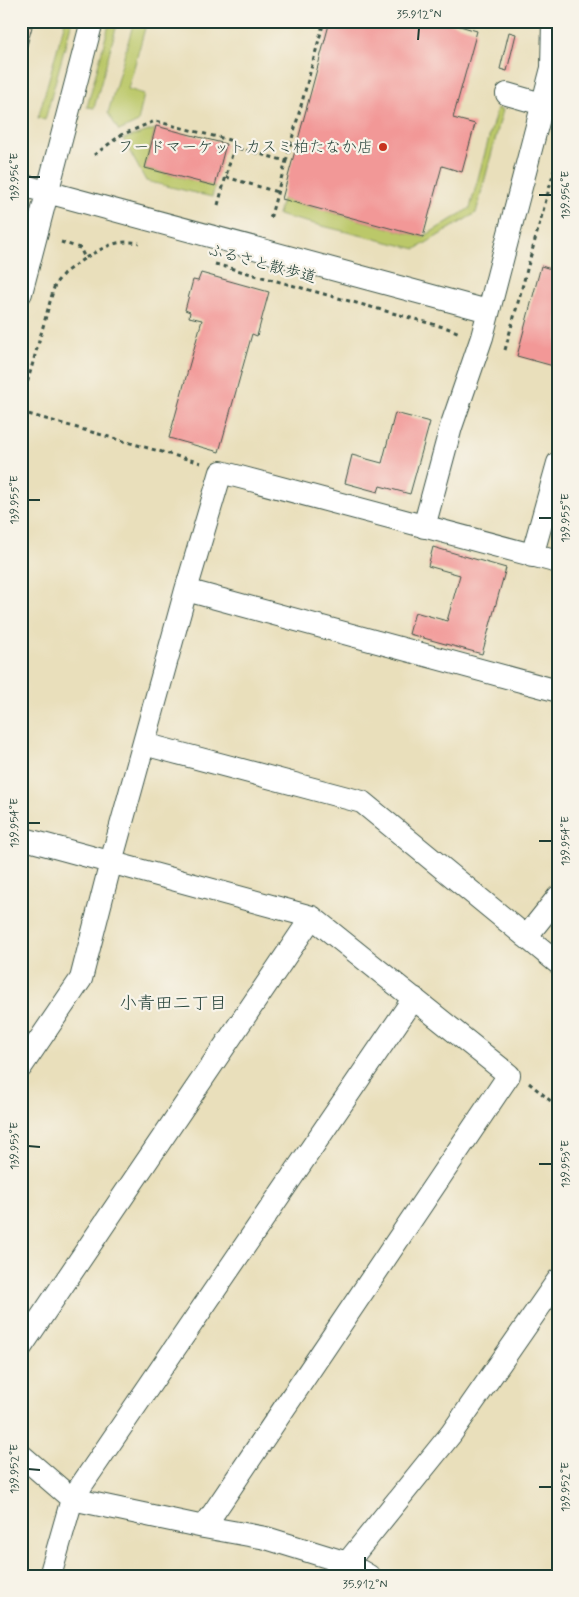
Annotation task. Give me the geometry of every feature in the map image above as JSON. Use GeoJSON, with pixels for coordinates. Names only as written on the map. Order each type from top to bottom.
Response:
{"type":"FeatureCollection","features":[{"type":"Feature","properties":{"kind":"street"},"geometry":{"type":"LineString","coordinates":[[21,293],[92,21]]}},
{"type":"Feature","properties":{"kind":"street"},"geometry":{"type":"LineString","coordinates":[[424,527],[451,427],[482,337],[542,104],[555,63],[553,21]]}},
{"type":"Feature","properties":{"kind":"street"},"geometry":{"type":"LineString","coordinates":[[507,94],[542,104]]}},
{"type":"Feature","properties":{"kind":"street"},"geometry":{"type":"LineString","coordinates":[[21,185],[488,311]]}},
{"type":"Feature","properties":{"kind":"street"},"geometry":{"type":"LineString","coordinates":[[532,556],[558,463]]}},
{"type":"Feature","properties":{"kind":"street"},"geometry":{"type":"LineString","coordinates":[[21,1067],[81,979],[111,862],[186,590],[221,472],[558,562]]}},
{"type":"Feature","properties":{"kind":"street"},"geometry":{"type":"LineString","coordinates":[[186,590],[558,691]]}},
{"type":"Feature","properties":{"kind":"street"},"geometry":{"type":"LineString","coordinates":[[144,744],[362,802],[558,963]]}},
{"type":"Feature","properties":{"kind":"street"},"geometry":{"type":"LineString","coordinates":[[21,838],[312,917],[508,1075],[204,1527]]}},
{"type":"Feature","properties":{"kind":"street"},"geometry":{"type":"LineString","coordinates":[[526,937],[558,897]]}},
{"type":"Feature","properties":{"kind":"street"},"geometry":{"type":"LineString","coordinates":[[21,1347],[312,917]]}},
{"type":"Feature","properties":{"kind":"street"},"geometry":{"type":"LineString","coordinates":[[50,1576],[72,1499],[414,998]]}},
{"type":"Feature","properties":{"kind":"street"},"geometry":{"type":"LineString","coordinates":[[347,1563],[452,1434],[558,1280]]}},
{"type":"Feature","properties":{"kind":"street"},"geometry":{"type":"LineString","coordinates":[[21,1455],[72,1499],[266,1538],[347,1563],[369,1576]]}},
{"type":"Feature","properties":{"kind":"path"},"geometry":{"type":"LineString","coordinates":[[270,219],[324,21]]}},
{"type":"Feature","properties":{"kind":"path"},"geometry":{"type":"LineString","coordinates":[[94,155],[121,135],[155,121],[229,140],[234,147],[286,162]]}},
{"type":"Feature","properties":{"kind":"path"},"geometry":{"type":"LineString","coordinates":[[218,205],[234,147]]}},
{"type":"Feature","properties":{"kind":"path"},"geometry":{"type":"LineString","coordinates":[[505,350],[558,156]]}},
{"type":"Feature","properties":{"kind":"path"},"geometry":{"type":"LineString","coordinates":[[226,177],[277,192]]}},
{"type":"Feature","properties":{"kind":"path"},"geometry":{"type":"LineString","coordinates":[[21,405],[55,284],[64,273],[85,258],[112,243],[124,241],[147,245]]}},
{"type":"Feature","properties":{"kind":"path"},"geometry":{"type":"LineString","coordinates":[[62,242],[80,248],[85,258]]}},
{"type":"Feature","properties":{"kind":"path","name":"ふるさと散歩道"},"geometry":{"type":"LineString","coordinates":[[214,264],[447,328],[462,334]]}},
{"type":"Feature","properties":{"kind":"path"},"geometry":{"type":"LineString","coordinates":[[21,412],[207,465],[221,472]]}},
{"type":"Feature","properties":{"kind":"path"},"geometry":{"type":"LineString","coordinates":[[508,1075],[521,1076],[558,1107]]}},
{"type":"Feature","properties":{"kind":"green space"},"geometry":{"type":"Polygon","coordinates":[[[65,21],[72,21],[45,120],[38,118],[65,21]]]}},
{"type":"Feature","properties":{"kind":"green space"},"geometry":{"type":"Polygon","coordinates":[[[110,21],[118,21],[94,108],[87,107],[110,21]]]}},
{"type":"Feature","properties":{"kind":"green space"},"geometry":{"type":"Polygon","coordinates":[[[134,21],[147,21],[128,89],[144,94],[138,122],[119,131],[108,113],[134,21]]]}},
{"type":"Feature","properties":{"kind":"green space"},"geometry":{"type":"Polygon","coordinates":[[[497,108],[503,110],[476,213],[416,249],[278,215],[282,199],[423,237],[470,208],[497,108]]]}},
{"type":"Feature","properties":{"kind":"green space"},"geometry":{"type":"Polygon","coordinates":[[[155,129],[145,168],[215,186],[212,197],[146,181],[123,139],[155,129]]]}},
{"type":"Feature","properties":{"kind":"building","name":"フードマーケットカスミ柏たなか店"},"geometry":{"type":"Polygon","coordinates":[[[330,21],[443,21],[477,31],[453,118],[475,124],[462,172],[442,166],[423,237],[282,199],[330,21]]]}},
{"type":"Feature","properties":{"kind":"building"},"geometry":{"type":"Polygon","coordinates":[[[21,24],[32,27],[22,64],[21,64],[21,24]]]}},
{"type":"Feature","properties":{"kind":"building"},"geometry":{"type":"Polygon","coordinates":[[[509,32],[516,34],[507,71],[500,69],[509,32]]]}},
{"type":"Feature","properties":{"kind":"building"},"geometry":{"type":"Polygon","coordinates":[[[156,126],[226,144],[215,186],[145,168],[156,126]]]}},
{"type":"Feature","properties":{"kind":"building"},"geometry":{"type":"Polygon","coordinates":[[[541,266],[558,271],[557,367],[517,356],[541,266]]]}},
{"type":"Feature","properties":{"kind":"building"},"geometry":{"type":"Polygon","coordinates":[[[201,273],[269,292],[257,336],[252,334],[219,452],[169,438],[202,320],[189,317],[190,312],[185,310],[193,280],[198,281],[201,273]]]}},
{"type":"Feature","properties":{"kind":"building"},"geometry":{"type":"Polygon","coordinates":[[[395,413],[430,422],[410,494],[380,486],[378,492],[345,483],[352,455],[382,463],[395,413]]]}},
{"type":"Feature","properties":{"kind":"building"},"geometry":{"type":"Polygon","coordinates":[[[433,547],[506,568],[482,654],[409,634],[415,612],[447,621],[460,575],[428,566],[433,547]]]}},
{"type":"Feature","properties":{"kind":"place","name":"フードマーケットカスミ柏たなか店"},"geometry":{"type":"Point","coordinates":[383,147]}},
{"type":"Feature","properties":{"kind":"district","name":"小青田二丁目"},"geometry":{"type":"Point","coordinates":[173,1004]}}]}
